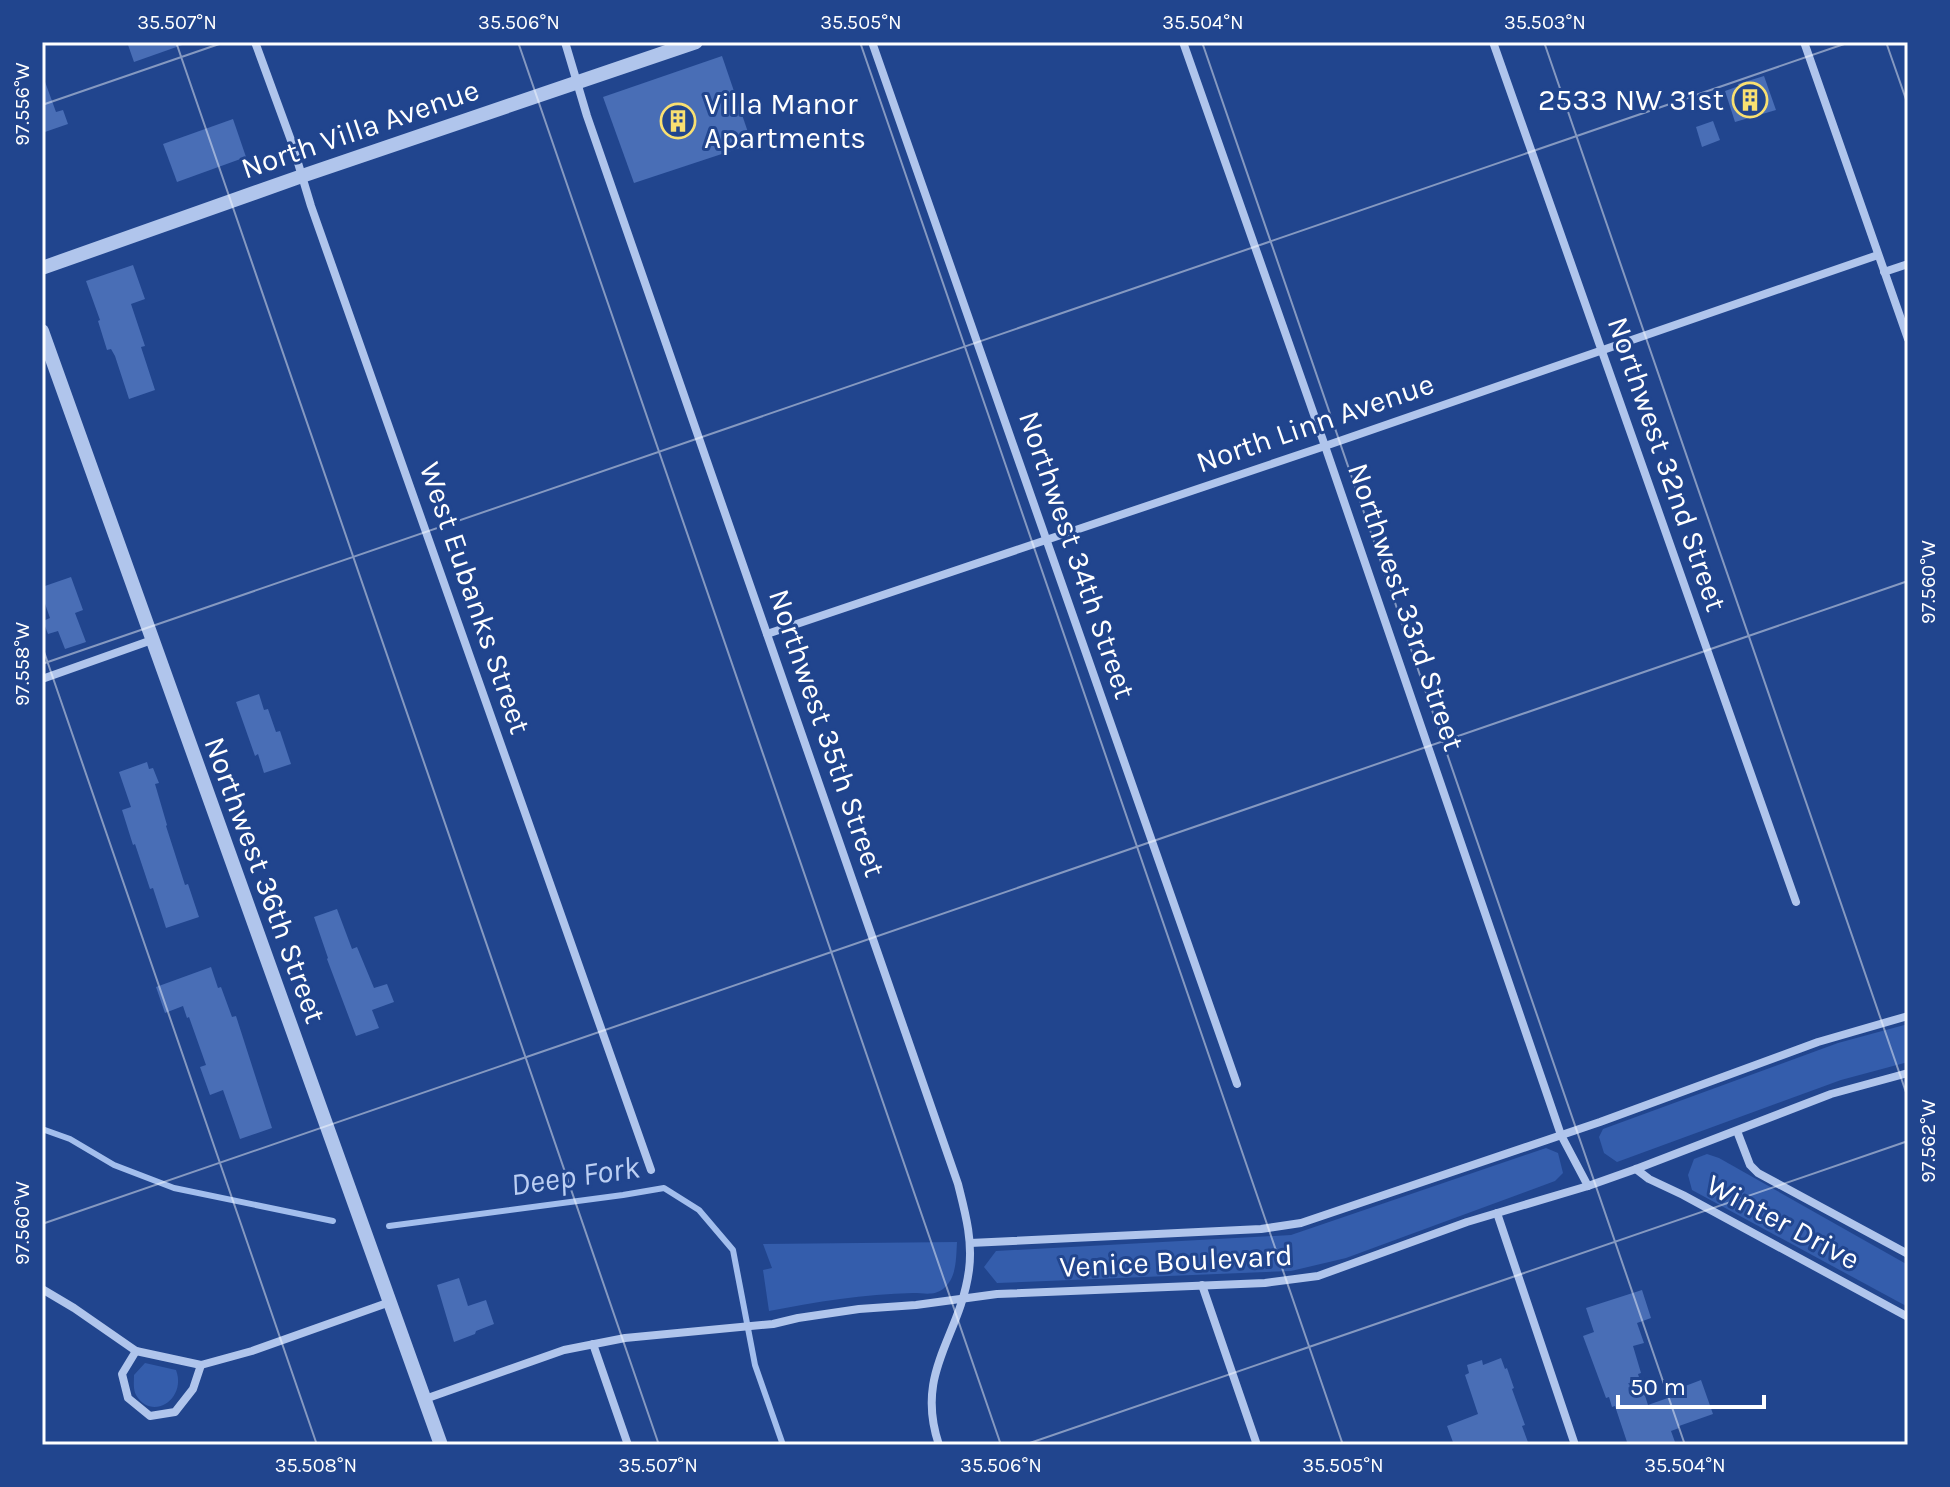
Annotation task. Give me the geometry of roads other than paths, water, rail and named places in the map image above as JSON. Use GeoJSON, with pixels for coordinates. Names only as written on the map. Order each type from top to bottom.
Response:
{"type":"FeatureCollection","features":[{"type":"Feature","properties":{"kind":"street","name":"West Eubanks Street"},"geometry":{"type":"LineString","coordinates":[[255,42],[651,1170]]}},
{"type":"Feature","properties":{"kind":"street","name":"Northwest 35th Street"},"geometry":{"type":"LineString","coordinates":[[565,42],[587,116],[958,1184],[970,1243],[969,1270],[963,1298],[934,1372],[931,1389],[932,1421],[939,1445]]}},
{"type":"Feature","properties":{"kind":"street","name":"North Villa Avenue"},"geometry":{"type":"LineString","coordinates":[[42,268],[696,42]]}},
{"type":"Feature","properties":{"kind":"street","name":"Northwest 34th Street"},"geometry":{"type":"LineString","coordinates":[[872,42],[1237,1084]]}},
{"type":"Feature","properties":{"kind":"street","name":"Northwest 33rd Street"},"geometry":{"type":"LineString","coordinates":[[1183,42],[1561,1135],[1588,1186]]}},
{"type":"Feature","properties":{"kind":"street","name":"Northwest 32nd Street"},"geometry":{"type":"LineString","coordinates":[[1493,42],[1796,902]]}},
{"type":"Feature","properties":{"kind":"street"},"geometry":{"type":"LineString","coordinates":[[1804,42],[1908,339]]}},
{"type":"Feature","properties":{"kind":"street","name":"North Linn Avenue"},"geometry":{"type":"LineString","coordinates":[[767,634],[1878,255]]}},
{"type":"Feature","properties":{"kind":"street"},"geometry":{"type":"LineString","coordinates":[[1884,272],[1908,264]]}},
{"type":"Feature","properties":{"kind":"street","name":"Northwest 36th Street"},"geometry":{"type":"LineString","coordinates":[[42,331],[441,1445]]}},
{"type":"Feature","properties":{"kind":"street"},"geometry":{"type":"LineString","coordinates":[[42,679],[152,640]]}},
{"type":"Feature","properties":{"kind":"street","name":"Venice Boulevard"},"geometry":{"type":"LineString","coordinates":[[970,1243],[1261,1229],[1301,1223],[1561,1135],[1818,1042],[1908,1016]]}},
{"type":"Feature","properties":{"kind":"street","name":"Venice Boulevard"},"geometry":{"type":"LineString","coordinates":[[425,1399],[564,1350],[625,1338],[773,1324],[859,1309],[997,1294],[1265,1283],[1318,1276],[1497,1213],[1636,1169],[1831,1094],[1908,1073]]}},
{"type":"Feature","properties":{"kind":"street","name":"Winter Drive"},"geometry":{"type":"LineString","coordinates":[[1737,1131],[1750,1165],[1758,1173],[1908,1254]]}},
{"type":"Feature","properties":{"kind":"street","name":"Winter Drive"},"geometry":{"type":"LineString","coordinates":[[1636,1169],[1649,1179],[1908,1317]]}},
{"type":"Feature","properties":{"kind":"street"},"geometry":{"type":"LineString","coordinates":[[1497,1213],[1575,1445]]}},
{"type":"Feature","properties":{"kind":"street"},"geometry":{"type":"LineString","coordinates":[[1202,1285],[1257,1445]]}},
{"type":"Feature","properties":{"kind":"street"},"geometry":{"type":"LineString","coordinates":[[42,1289],[136,1351],[201,1365],[252,1351],[390,1302]]}},
{"type":"Feature","properties":{"kind":"street"},"geometry":{"type":"LineString","coordinates":[[593,1344],[628,1445]]}},
{"type":"Feature","properties":{"kind":"street"},"geometry":{"type":"LineString","coordinates":[[136,1351],[122,1374],[128,1398],[150,1416],[175,1412],[193,1389],[201,1365]]}},
{"type":"Feature","properties":{"kind":"waterway","name":"Deep Fork"},"geometry":{"type":"LineString","coordinates":[[42,1129],[70,1139],[114,1165],[174,1188],[333,1221]]}},
{"type":"Feature","properties":{"kind":"waterway","name":"Deep Fork"},"geometry":{"type":"LineString","coordinates":[[389,1226],[664,1188],[699,1210],[733,1250],[755,1365],[783,1445]]}},
{"type":"Feature","properties":{"kind":"place","name":"2533 NW 31st"},"geometry":{"type":"Point","coordinates":[1750,100]}},
{"type":"Feature","properties":{"kind":"place","name":"Villa Manor Apartments"},"geometry":{"type":"Point","coordinates":[678,121]}}]}
